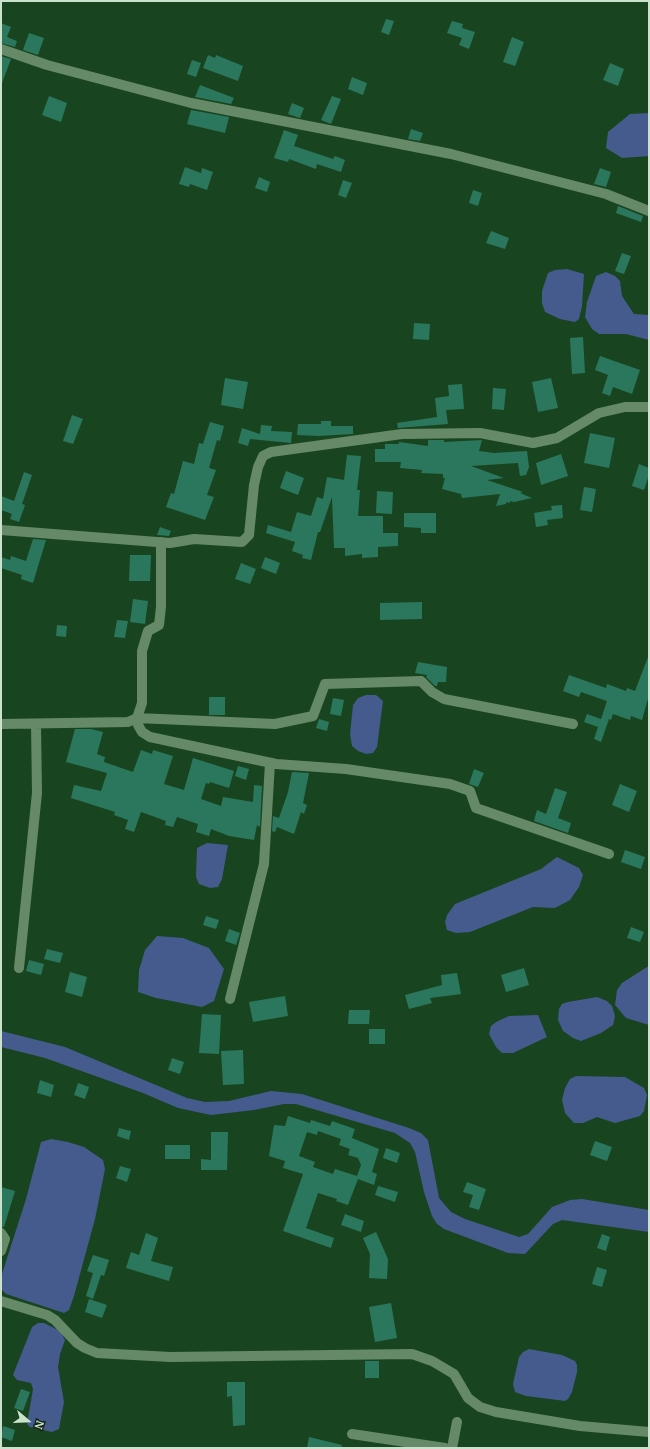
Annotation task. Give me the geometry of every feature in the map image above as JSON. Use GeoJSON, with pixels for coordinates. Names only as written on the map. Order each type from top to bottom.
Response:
{"type":"FeatureCollection","features":[{"type":"Feature","properties":{"kind":"street"},"geometry":{"type":"LineString","coordinates":[[1,49],[47,65],[191,103],[451,154],[606,194],[649,211]]}},
{"type":"Feature","properties":{"kind":"street"},"geometry":{"type":"LineString","coordinates":[[1,530],[170,543],[194,539],[242,542],[249,535],[254,485],[258,468],[263,456],[271,452],[402,434],[480,433],[533,442],[557,438],[599,413],[625,407],[649,407]]}},
{"type":"Feature","properties":{"kind":"street"},"geometry":{"type":"LineString","coordinates":[[162,542],[161,607],[158,626],[148,631],[142,651],[142,703],[137,718],[142,732],[150,737],[270,763],[346,769],[450,784],[470,792],[476,808],[609,854]]}},
{"type":"Feature","properties":{"kind":"street"},"geometry":{"type":"LineString","coordinates":[[1,724],[128,722],[137,718],[275,724],[313,716],[325,684],[421,681],[432,692],[444,699],[572,724]]}},
{"type":"Feature","properties":{"kind":"street"},"geometry":{"type":"LineString","coordinates":[[19,968],[37,793],[36,724]]}},
{"type":"Feature","properties":{"kind":"street"},"geometry":{"type":"LineString","coordinates":[[230,999],[264,864],[270,763]]}},
{"type":"Feature","properties":{"kind":"street"},"geometry":{"type":"LineString","coordinates":[[1,1233],[6,1239],[1,1251]]}},
{"type":"Feature","properties":{"kind":"street"},"geometry":{"type":"LineString","coordinates":[[1,1301],[47,1315],[55,1320],[77,1343],[85,1348],[97,1352],[170,1357],[412,1354],[432,1361],[454,1374],[468,1398],[480,1407],[496,1412],[580,1426],[649,1432]]}},
{"type":"Feature","properties":{"kind":"street"},"geometry":{"type":"LineString","coordinates":[[452,1448],[457,1422]]}},
{"type":"Feature","properties":{"kind":"street"},"geometry":{"type":"LineString","coordinates":[[352,1434],[445,1448]]}},
{"type":"Feature","properties":{"kind":"water"},"geometry":{"type":"Polygon","coordinates":[[[649,113],[649,156],[622,158],[606,148],[608,132],[630,114],[649,113]]]}},
{"type":"Feature","properties":{"kind":"water"},"geometry":{"type":"Polygon","coordinates":[[[567,269],[584,274],[582,306],[579,319],[575,322],[560,319],[545,312],[542,303],[542,291],[548,273],[555,270],[567,269]]]}},
{"type":"Feature","properties":{"kind":"water"},"geometry":{"type":"Polygon","coordinates":[[[606,272],[615,276],[620,281],[622,296],[634,314],[649,315],[649,340],[626,334],[599,334],[592,329],[585,317],[587,302],[596,276],[606,272]]]}},
{"type":"Feature","properties":{"kind":"water"},"geometry":{"type":"Polygon","coordinates":[[[366,695],[376,695],[383,701],[377,747],[373,753],[366,754],[358,751],[352,746],[350,734],[353,705],[358,698],[366,695]]]}},
{"type":"Feature","properties":{"kind":"water"},"geometry":{"type":"Polygon","coordinates":[[[207,843],[228,845],[222,879],[218,887],[210,888],[199,884],[196,877],[197,848],[207,843]]]}},
{"type":"Feature","properties":{"kind":"water"},"geometry":{"type":"Polygon","coordinates":[[[557,857],[579,868],[583,875],[579,887],[570,900],[555,908],[533,907],[470,932],[456,933],[447,930],[445,922],[447,915],[455,904],[541,869],[557,857]]]}},
{"type":"Feature","properties":{"kind":"water"},"geometry":{"type":"Polygon","coordinates":[[[157,936],[183,938],[209,948],[224,969],[214,1001],[202,1007],[156,998],[138,992],[139,970],[145,950],[157,936]]]}},
{"type":"Feature","properties":{"kind":"water"},"geometry":{"type":"Polygon","coordinates":[[[649,967],[649,1025],[626,1018],[615,1005],[617,990],[622,983],[649,967]]]}},
{"type":"Feature","properties":{"kind":"water"},"geometry":{"type":"Polygon","coordinates":[[[597,997],[607,1001],[612,1006],[615,1016],[613,1025],[601,1033],[581,1041],[573,1038],[563,1031],[558,1020],[559,1009],[562,1004],[597,997]]]}},
{"type":"Feature","properties":{"kind":"water"},"geometry":{"type":"Polygon","coordinates":[[[538,1015],[547,1037],[513,1053],[502,1053],[496,1047],[489,1034],[491,1026],[496,1022],[509,1016],[538,1015]]]}},
{"type":"Feature","properties":{"kind":"water"},"geometry":{"type":"Polygon","coordinates":[[[1,1031],[65,1047],[187,1098],[205,1102],[229,1101],[271,1091],[302,1094],[409,1128],[421,1133],[428,1140],[439,1198],[451,1212],[465,1219],[519,1237],[528,1234],[552,1207],[570,1200],[582,1199],[649,1210],[649,1232],[562,1220],[553,1224],[525,1254],[508,1253],[444,1229],[437,1224],[432,1216],[424,1192],[415,1152],[410,1143],[395,1133],[296,1104],[284,1104],[254,1110],[211,1115],[178,1108],[143,1093],[45,1058],[1,1047],[1,1031]]]}},
{"type":"Feature","properties":{"kind":"water"},"geometry":{"type":"Polygon","coordinates":[[[576,1076],[625,1077],[644,1088],[647,1095],[644,1111],[640,1116],[615,1123],[597,1117],[583,1123],[574,1123],[565,1113],[562,1100],[565,1088],[570,1079],[576,1076]]]}},
{"type":"Feature","properties":{"kind":"water"},"geometry":{"type":"Polygon","coordinates":[[[51,1139],[84,1147],[103,1160],[105,1169],[95,1219],[74,1296],[69,1310],[64,1313],[6,1294],[1,1289],[1,1277],[26,1199],[41,1142],[51,1139]]]}},
{"type":"Feature","properties":{"kind":"water"},"geometry":{"type":"Polygon","coordinates":[[[38,1323],[44,1323],[60,1331],[65,1340],[60,1354],[58,1367],[64,1402],[59,1429],[52,1432],[30,1427],[27,1424],[33,1389],[31,1383],[17,1380],[13,1375],[32,1327],[38,1323]]]}},
{"type":"Feature","properties":{"kind":"water"},"geometry":{"type":"Polygon","coordinates":[[[529,1349],[562,1355],[575,1361],[577,1365],[577,1372],[572,1392],[568,1399],[565,1401],[526,1396],[515,1392],[513,1384],[519,1357],[523,1352],[529,1349]]]}},
{"type":"Feature","properties":{"kind":"building"},"geometry":{"type":"Polygon","coordinates":[[[386,19],[394,21],[389,35],[381,32],[386,19]]]}},
{"type":"Feature","properties":{"kind":"building"},"geometry":{"type":"Polygon","coordinates":[[[452,21],[463,24],[462,28],[475,32],[469,49],[459,45],[462,38],[447,33],[452,21]]]}},
{"type":"Feature","properties":{"kind":"building"},"geometry":{"type":"Polygon","coordinates":[[[1,23],[11,27],[7,37],[17,41],[15,47],[1,43],[1,23]]]}},
{"type":"Feature","properties":{"kind":"building"},"geometry":{"type":"Polygon","coordinates":[[[29,33],[44,38],[38,55],[23,50],[29,33]]]}},
{"type":"Feature","properties":{"kind":"building"},"geometry":{"type":"Polygon","coordinates":[[[512,37],[524,42],[515,66],[503,62],[512,37]]]}},
{"type":"Feature","properties":{"kind":"building"},"geometry":{"type":"Polygon","coordinates":[[[208,55],[215,58],[216,55],[243,66],[238,81],[203,68],[208,55]]]}},
{"type":"Feature","properties":{"kind":"building"},"geometry":{"type":"Polygon","coordinates":[[[1,56],[11,59],[2,83],[1,83],[1,56]]]}},
{"type":"Feature","properties":{"kind":"building"},"geometry":{"type":"Polygon","coordinates":[[[192,60],[201,63],[196,77],[187,74],[192,60]]]}},
{"type":"Feature","properties":{"kind":"building"},"geometry":{"type":"Polygon","coordinates":[[[610,63],[624,69],[618,86],[603,80],[610,63]]]}},
{"type":"Feature","properties":{"kind":"building"},"geometry":{"type":"Polygon","coordinates":[[[352,77],[367,83],[363,95],[348,89],[352,77]]]}},
{"type":"Feature","properties":{"kind":"building"},"geometry":{"type":"Polygon","coordinates":[[[200,85],[234,98],[231,104],[195,97],[200,85]]]}},
{"type":"Feature","properties":{"kind":"building"},"geometry":{"type":"Polygon","coordinates":[[[49,96],[67,103],[61,122],[42,115],[49,96]]]}},
{"type":"Feature","properties":{"kind":"building"},"geometry":{"type":"Polygon","coordinates":[[[332,96],[341,99],[331,124],[321,120],[332,96]]]}},
{"type":"Feature","properties":{"kind":"building"},"geometry":{"type":"Polygon","coordinates":[[[292,103],[304,108],[300,118],[288,114],[292,103]]]}},
{"type":"Feature","properties":{"kind":"building"},"geometry":{"type":"Polygon","coordinates":[[[191,110],[229,117],[225,133],[187,124],[191,110]]]}},
{"type":"Feature","properties":{"kind":"building"},"geometry":{"type":"Polygon","coordinates":[[[411,129],[423,133],[420,141],[408,139],[411,129]]]}},
{"type":"Feature","properties":{"kind":"building"},"geometry":{"type":"Polygon","coordinates":[[[284,130],[298,135],[294,146],[333,159],[335,156],[345,160],[341,172],[317,164],[316,169],[289,159],[288,162],[274,158],[284,130]]]}},
{"type":"Feature","properties":{"kind":"building"},"geometry":{"type":"Polygon","coordinates":[[[185,167],[201,173],[202,168],[213,172],[207,190],[190,184],[189,187],[179,184],[185,167]]]}},
{"type":"Feature","properties":{"kind":"building"},"geometry":{"type":"Polygon","coordinates":[[[600,168],[611,172],[606,187],[594,184],[600,168]]]}},
{"type":"Feature","properties":{"kind":"building"},"geometry":{"type":"Polygon","coordinates":[[[259,177],[270,182],[267,192],[255,188],[259,177]]]}},
{"type":"Feature","properties":{"kind":"building"},"geometry":{"type":"Polygon","coordinates":[[[343,180],[352,183],[346,198],[338,195],[343,180]]]}},
{"type":"Feature","properties":{"kind":"building"},"geometry":{"type":"Polygon","coordinates":[[[473,190],[482,193],[478,206],[469,203],[473,190]]]}},
{"type":"Feature","properties":{"kind":"building"},"geometry":{"type":"Polygon","coordinates":[[[618,206],[643,216],[641,222],[616,213],[618,206]]]}},
{"type":"Feature","properties":{"kind":"building"},"geometry":{"type":"Polygon","coordinates":[[[491,231],[509,238],[505,249],[486,243],[491,231]]]}},
{"type":"Feature","properties":{"kind":"building"},"geometry":{"type":"Polygon","coordinates":[[[622,253],[631,256],[624,274],[615,271],[622,253]]]}},
{"type":"Feature","properties":{"kind":"building"},"geometry":{"type":"Polygon","coordinates":[[[414,323],[430,324],[429,340],[413,339],[414,323]]]}},
{"type":"Feature","properties":{"kind":"building"},"geometry":{"type":"Polygon","coordinates":[[[583,337],[585,373],[572,374],[570,338],[583,337]]]}},
{"type":"Feature","properties":{"kind":"building"},"geometry":{"type":"Polygon","coordinates":[[[600,356],[640,370],[632,394],[613,387],[610,396],[602,393],[608,375],[595,370],[600,356]]]}},
{"type":"Feature","properties":{"kind":"building"},"geometry":{"type":"Polygon","coordinates":[[[225,378],[248,382],[243,409],[221,405],[225,378]]]}},
{"type":"Feature","properties":{"kind":"building"},"geometry":{"type":"Polygon","coordinates":[[[551,378],[558,408],[538,412],[532,382],[551,378]]]}},
{"type":"Feature","properties":{"kind":"building"},"geometry":{"type":"Polygon","coordinates":[[[462,384],[464,409],[446,410],[448,424],[398,428],[397,423],[437,417],[435,398],[449,396],[448,385],[462,384]]]}},
{"type":"Feature","properties":{"kind":"building"},"geometry":{"type":"Polygon","coordinates":[[[493,388],[506,389],[504,410],[492,409],[493,388]]]}},
{"type":"Feature","properties":{"kind":"building"},"geometry":{"type":"Polygon","coordinates":[[[72,415],[83,419],[73,444],[63,441],[72,415]]]}},
{"type":"Feature","properties":{"kind":"building"},"geometry":{"type":"Polygon","coordinates":[[[321,421],[331,421],[331,426],[353,426],[353,434],[318,436],[297,435],[298,424],[321,424],[321,421]]]}},
{"type":"Feature","properties":{"kind":"building"},"geometry":{"type":"Polygon","coordinates":[[[210,422],[224,426],[220,441],[217,440],[209,468],[216,470],[207,495],[214,497],[205,520],[166,507],[171,493],[174,494],[183,461],[194,464],[199,443],[203,444],[210,422]]]}},
{"type":"Feature","properties":{"kind":"building"},"geometry":{"type":"Polygon","coordinates":[[[261,425],[272,426],[271,431],[292,432],[291,443],[250,439],[248,446],[238,443],[242,428],[260,434],[261,425]]]}},
{"type":"Feature","properties":{"kind":"building"},"geometry":{"type":"Polygon","coordinates":[[[590,433],[615,438],[609,468],[584,463],[590,433]]]}},
{"type":"Feature","properties":{"kind":"building"},"geometry":{"type":"Polygon","coordinates":[[[428,440],[444,440],[444,442],[482,440],[479,451],[494,453],[527,451],[529,467],[526,475],[520,476],[518,463],[471,466],[504,478],[487,480],[523,492],[520,493],[532,498],[514,502],[510,501],[510,503],[506,502],[506,504],[496,506],[500,494],[462,498],[461,494],[442,489],[445,478],[443,478],[443,474],[421,473],[422,470],[400,468],[401,462],[375,462],[375,449],[385,449],[385,444],[399,444],[399,442],[428,446],[428,440]]]}},
{"type":"Feature","properties":{"kind":"building"},"geometry":{"type":"Polygon","coordinates":[[[561,454],[568,476],[541,485],[536,463],[561,454]]]}},
{"type":"Feature","properties":{"kind":"building"},"geometry":{"type":"Polygon","coordinates":[[[347,455],[361,456],[357,490],[360,490],[358,516],[383,516],[383,533],[398,533],[398,546],[378,547],[378,557],[362,558],[362,554],[345,556],[345,548],[334,548],[332,497],[320,532],[318,532],[311,560],[302,558],[303,555],[292,551],[295,542],[266,533],[268,525],[291,532],[297,512],[311,516],[317,497],[323,499],[327,477],[344,480],[347,455]]]}},
{"type":"Feature","properties":{"kind":"building"},"geometry":{"type":"Polygon","coordinates":[[[639,464],[649,468],[649,475],[644,490],[632,486],[639,464]]]}},
{"type":"Feature","properties":{"kind":"building"},"geometry":{"type":"Polygon","coordinates":[[[286,471],[304,478],[298,495],[280,488],[286,471]]]}},
{"type":"Feature","properties":{"kind":"building"},"geometry":{"type":"Polygon","coordinates":[[[24,472],[32,475],[22,504],[25,505],[19,522],[10,519],[12,514],[1,510],[1,496],[14,501],[24,472]]]}},
{"type":"Feature","properties":{"kind":"building"},"geometry":{"type":"Polygon","coordinates":[[[584,487],[596,489],[592,512],[580,510],[584,487]]]}},
{"type":"Feature","properties":{"kind":"building"},"geometry":{"type":"Polygon","coordinates":[[[377,491],[393,492],[392,514],[376,513],[377,491]]]}},
{"type":"Feature","properties":{"kind":"building"},"geometry":{"type":"Polygon","coordinates":[[[562,505],[563,518],[547,520],[548,525],[536,527],[534,513],[552,510],[551,506],[562,505]]]}},
{"type":"Feature","properties":{"kind":"building"},"geometry":{"type":"Polygon","coordinates":[[[404,513],[436,513],[436,533],[421,533],[421,528],[404,527],[404,513]]]}},
{"type":"Feature","properties":{"kind":"building"},"geometry":{"type":"Polygon","coordinates":[[[160,527],[171,531],[169,536],[157,535],[160,527]]]}},
{"type":"Feature","properties":{"kind":"building"},"geometry":{"type":"Polygon","coordinates":[[[33,539],[46,540],[33,583],[21,579],[22,575],[1,568],[1,557],[10,560],[11,556],[26,561],[33,539]]]}},
{"type":"Feature","properties":{"kind":"building"},"geometry":{"type":"Polygon","coordinates":[[[130,555],[151,555],[150,581],[129,581],[130,555]]]}},
{"type":"Feature","properties":{"kind":"building"},"geometry":{"type":"Polygon","coordinates":[[[265,557],[280,563],[276,574],[261,568],[265,557]]]}},
{"type":"Feature","properties":{"kind":"building"},"geometry":{"type":"Polygon","coordinates":[[[241,563],[256,569],[250,584],[235,579],[241,563]]]}},
{"type":"Feature","properties":{"kind":"building"},"geometry":{"type":"Polygon","coordinates":[[[133,599],[148,601],[145,624],[130,622],[133,599]]]}},
{"type":"Feature","properties":{"kind":"building"},"geometry":{"type":"Polygon","coordinates":[[[422,602],[422,619],[380,620],[380,603],[422,602]]]}},
{"type":"Feature","properties":{"kind":"building"},"geometry":{"type":"Polygon","coordinates":[[[117,620],[128,621],[125,638],[114,637],[117,620]]]}},
{"type":"Feature","properties":{"kind":"building"},"geometry":{"type":"Polygon","coordinates":[[[57,625],[67,626],[66,637],[56,636],[57,625]]]}},
{"type":"Feature","properties":{"kind":"building"},"geometry":{"type":"Polygon","coordinates":[[[648,657],[649,695],[642,720],[631,716],[630,720],[613,714],[611,720],[609,719],[601,742],[594,739],[598,727],[584,722],[587,714],[601,719],[607,701],[581,692],[579,697],[563,691],[569,675],[606,688],[607,684],[626,691],[627,688],[635,691],[648,657]]]}},
{"type":"Feature","properties":{"kind":"building"},"geometry":{"type":"Polygon","coordinates":[[[418,662],[447,667],[446,682],[438,682],[437,686],[435,686],[426,677],[427,675],[415,673],[418,662]]]}},
{"type":"Feature","properties":{"kind":"building"},"geometry":{"type":"Polygon","coordinates":[[[209,697],[225,697],[225,715],[209,715],[209,697]]]}},
{"type":"Feature","properties":{"kind":"building"},"geometry":{"type":"Polygon","coordinates":[[[333,698],[344,700],[341,716],[330,714],[333,698]]]}},
{"type":"Feature","properties":{"kind":"building"},"geometry":{"type":"Polygon","coordinates":[[[319,719],[329,722],[327,731],[316,728],[319,719]]]}},
{"type":"Feature","properties":{"kind":"building"},"geometry":{"type":"Polygon","coordinates":[[[75,729],[91,729],[103,732],[97,754],[105,757],[104,762],[133,772],[141,750],[152,754],[153,750],[173,756],[164,784],[184,790],[193,758],[234,771],[229,788],[210,782],[209,784],[206,783],[201,799],[221,806],[223,797],[253,802],[254,785],[262,786],[260,827],[257,825],[254,840],[229,836],[211,829],[209,836],[196,832],[198,824],[177,817],[173,827],[165,825],[166,821],[141,812],[134,832],[125,829],[128,820],[114,815],[115,812],[71,798],[74,785],[101,791],[107,773],[66,762],[75,729]]]}},
{"type":"Feature","properties":{"kind":"building"},"geometry":{"type":"Polygon","coordinates":[[[238,766],[249,769],[246,780],[235,776],[238,766]]]}},
{"type":"Feature","properties":{"kind":"building"},"geometry":{"type":"Polygon","coordinates":[[[474,769],[484,773],[478,787],[469,784],[474,769]]]}},
{"type":"Feature","properties":{"kind":"building"},"geometry":{"type":"Polygon","coordinates":[[[292,772],[309,773],[303,803],[307,805],[304,814],[301,812],[294,834],[277,827],[275,832],[272,831],[273,816],[279,818],[288,792],[292,772]]]}},
{"type":"Feature","properties":{"kind":"building"},"geometry":{"type":"Polygon","coordinates":[[[620,784],[637,791],[629,812],[612,805],[620,784]]]}},
{"type":"Feature","properties":{"kind":"building"},"geometry":{"type":"Polygon","coordinates":[[[555,788],[567,792],[558,818],[571,823],[568,833],[534,821],[537,810],[546,814],[555,788]]]}},
{"type":"Feature","properties":{"kind":"building"},"geometry":{"type":"Polygon","coordinates":[[[625,850],[645,857],[641,869],[621,862],[625,850]]]}},
{"type":"Feature","properties":{"kind":"building"},"geometry":{"type":"Polygon","coordinates":[[[206,916],[219,920],[216,929],[203,925],[206,916]]]}},
{"type":"Feature","properties":{"kind":"building"},"geometry":{"type":"Polygon","coordinates":[[[631,927],[644,932],[640,942],[627,938],[631,927]]]}},
{"type":"Feature","properties":{"kind":"building"},"geometry":{"type":"Polygon","coordinates":[[[229,929],[240,933],[236,945],[225,941],[229,929]]]}},
{"type":"Feature","properties":{"kind":"building"},"geometry":{"type":"Polygon","coordinates":[[[47,949],[63,953],[60,963],[44,959],[47,949]]]}},
{"type":"Feature","properties":{"kind":"building"},"geometry":{"type":"Polygon","coordinates":[[[29,960],[44,964],[41,975],[26,971],[29,960]]]}},
{"type":"Feature","properties":{"kind":"building"},"geometry":{"type":"Polygon","coordinates":[[[524,968],[529,985],[506,992],[501,975],[524,968]]]}},
{"type":"Feature","properties":{"kind":"building"},"geometry":{"type":"Polygon","coordinates":[[[70,972],[87,977],[82,997],[65,992],[70,972]]]}},
{"type":"Feature","properties":{"kind":"building"},"geometry":{"type":"Polygon","coordinates":[[[457,973],[461,994],[430,998],[432,1003],[409,1009],[405,995],[442,985],[441,975],[457,973]]]}},
{"type":"Feature","properties":{"kind":"building"},"geometry":{"type":"Polygon","coordinates":[[[285,996],[288,1016],[253,1022],[249,1002],[285,996]]]}},
{"type":"Feature","properties":{"kind":"building"},"geometry":{"type":"Polygon","coordinates":[[[349,1010],[370,1010],[369,1024],[348,1024],[349,1010]]]}},
{"type":"Feature","properties":{"kind":"building"},"geometry":{"type":"Polygon","coordinates":[[[202,1014],[221,1015],[219,1054],[199,1053],[202,1014]]]}},
{"type":"Feature","properties":{"kind":"building"},"geometry":{"type":"Polygon","coordinates":[[[369,1029],[385,1029],[385,1044],[369,1044],[369,1029]]]}},
{"type":"Feature","properties":{"kind":"building"},"geometry":{"type":"Polygon","coordinates":[[[243,1050],[244,1084],[223,1085],[221,1051],[243,1050]]]}},
{"type":"Feature","properties":{"kind":"building"},"geometry":{"type":"Polygon","coordinates":[[[172,1058],[184,1062],[180,1074],[168,1070],[172,1058]]]}},
{"type":"Feature","properties":{"kind":"building"},"geometry":{"type":"Polygon","coordinates":[[[40,1080],[54,1085],[51,1097],[37,1093],[40,1080]]]}},
{"type":"Feature","properties":{"kind":"building"},"geometry":{"type":"Polygon","coordinates":[[[78,1083],[89,1087],[85,1099],[74,1095],[78,1083]]]}},
{"type":"Feature","properties":{"kind":"building"},"geometry":{"type":"Polygon","coordinates":[[[288,1116],[310,1123],[311,1120],[330,1126],[332,1121],[355,1129],[352,1138],[379,1149],[372,1172],[377,1174],[374,1185],[358,1179],[348,1205],[336,1201],[337,1199],[318,1193],[306,1228],[334,1238],[331,1248],[283,1231],[303,1174],[283,1168],[285,1161],[269,1156],[274,1125],[285,1126],[288,1116]],[[318,1131],[317,1135],[307,1132],[299,1156],[315,1162],[313,1167],[333,1174],[335,1169],[357,1176],[361,1165],[358,1158],[348,1155],[350,1149],[339,1145],[341,1139],[318,1131]]]}},
{"type":"Feature","properties":{"kind":"building"},"geometry":{"type":"Polygon","coordinates":[[[119,1128],[131,1131],[129,1140],[117,1136],[119,1128]]]}},
{"type":"Feature","properties":{"kind":"building"},"geometry":{"type":"Polygon","coordinates":[[[211,1132],[228,1132],[227,1170],[201,1170],[201,1159],[211,1160],[211,1132]]]}},
{"type":"Feature","properties":{"kind":"building"},"geometry":{"type":"Polygon","coordinates":[[[595,1141],[612,1147],[607,1161],[590,1155],[595,1141]]]}},
{"type":"Feature","properties":{"kind":"building"},"geometry":{"type":"Polygon","coordinates":[[[165,1145],[190,1145],[190,1159],[165,1159],[165,1145]]]}},
{"type":"Feature","properties":{"kind":"building"},"geometry":{"type":"Polygon","coordinates":[[[386,1148],[400,1153],[397,1163],[383,1158],[386,1148]]]}},
{"type":"Feature","properties":{"kind":"building"},"geometry":{"type":"Polygon","coordinates":[[[120,1166],[131,1169],[127,1182],[116,1178],[120,1166]]]}},
{"type":"Feature","properties":{"kind":"building"},"geometry":{"type":"Polygon","coordinates":[[[467,1182],[486,1189],[479,1210],[469,1207],[473,1195],[463,1192],[467,1182]]]}},
{"type":"Feature","properties":{"kind":"building"},"geometry":{"type":"Polygon","coordinates":[[[378,1186],[398,1192],[395,1202],[375,1195],[378,1186]]]}},
{"type":"Feature","properties":{"kind":"building"},"geometry":{"type":"Polygon","coordinates":[[[1,1187],[15,1191],[4,1227],[1,1227],[1,1187]]]}},
{"type":"Feature","properties":{"kind":"building"},"geometry":{"type":"Polygon","coordinates":[[[345,1214],[364,1221],[361,1232],[341,1225],[345,1214]]]}},
{"type":"Feature","properties":{"kind":"building"},"geometry":{"type":"Polygon","coordinates":[[[376,1232],[388,1259],[387,1279],[369,1278],[370,1254],[363,1238],[376,1232]]]}},
{"type":"Feature","properties":{"kind":"building"},"geometry":{"type":"Polygon","coordinates":[[[146,1233],[158,1238],[151,1261],[173,1267],[169,1281],[126,1268],[131,1252],[139,1255],[146,1233]]]}},
{"type":"Feature","properties":{"kind":"building"},"geometry":{"type":"Polygon","coordinates":[[[602,1234],[610,1237],[606,1251],[597,1248],[602,1234]]]}},
{"type":"Feature","properties":{"kind":"building"},"geometry":{"type":"Polygon","coordinates":[[[93,1255],[109,1260],[104,1276],[101,1275],[93,1299],[86,1296],[93,1273],[87,1271],[93,1255]]]}},
{"type":"Feature","properties":{"kind":"building"},"geometry":{"type":"Polygon","coordinates":[[[597,1267],[607,1270],[602,1287],[592,1284],[597,1267]]]}},
{"type":"Feature","properties":{"kind":"building"},"geometry":{"type":"Polygon","coordinates":[[[89,1299],[107,1305],[102,1318],[85,1312],[89,1299]]]}},
{"type":"Feature","properties":{"kind":"building"},"geometry":{"type":"Polygon","coordinates":[[[391,1303],[397,1338],[375,1342],[369,1307],[391,1303]]]}},
{"type":"Feature","properties":{"kind":"building"},"geometry":{"type":"Polygon","coordinates":[[[365,1361],[379,1361],[379,1378],[365,1378],[365,1361]]]}},
{"type":"Feature","properties":{"kind":"building"},"geometry":{"type":"Polygon","coordinates":[[[227,1382],[245,1382],[245,1425],[233,1426],[232,1396],[227,1397],[227,1382]]]}},
{"type":"Feature","properties":{"kind":"building"},"geometry":{"type":"Polygon","coordinates":[[[21,1389],[30,1392],[23,1411],[14,1408],[21,1389]]]}},
{"type":"Feature","properties":{"kind":"building"},"geometry":{"type":"Polygon","coordinates":[[[3,1426],[15,1430],[12,1441],[1,1437],[3,1426]]]}},
{"type":"Feature","properties":{"kind":"building"},"geometry":{"type":"Polygon","coordinates":[[[309,1437],[342,1445],[341,1448],[307,1448],[309,1437]]]}}]}
